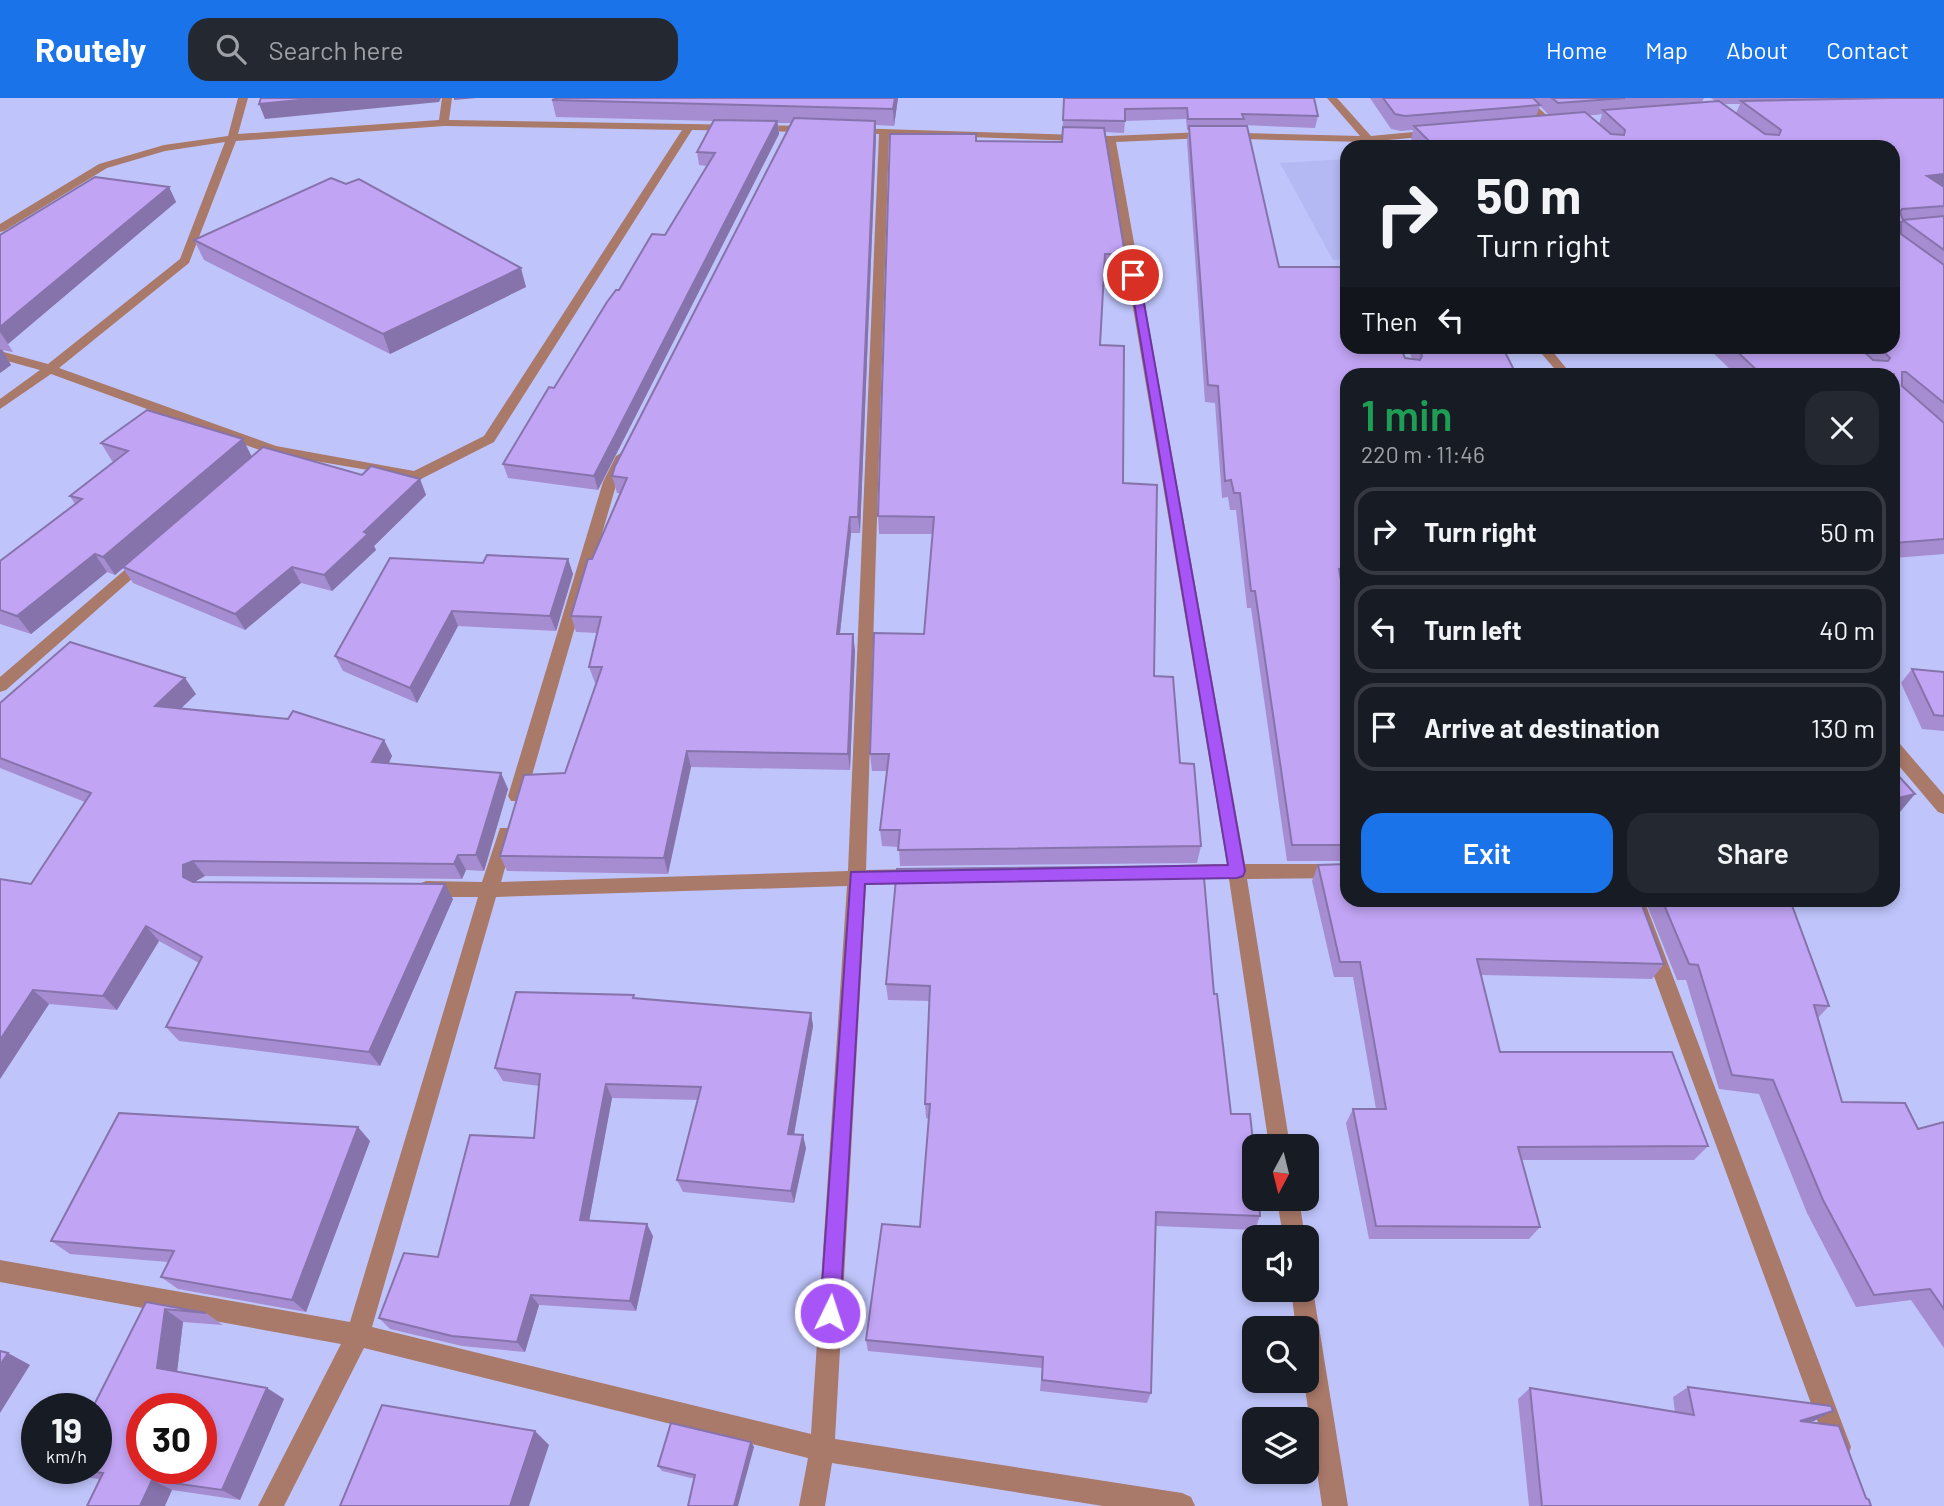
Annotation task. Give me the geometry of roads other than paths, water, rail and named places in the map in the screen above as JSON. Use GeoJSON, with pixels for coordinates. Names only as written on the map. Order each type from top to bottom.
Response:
{"type":"FeatureCollection","features":[{"type":"Feature","properties":{"kind":"street"},"geometry":{"type":"LineString","coordinates":[[0,405],[50,369],[185,261],[232,138],[243,98]]}},
{"type":"Feature","properties":{"kind":"street"},"geometry":{"type":"LineString","coordinates":[[444,123],[447,98]]}},
{"type":"Feature","properties":{"kind":"street"},"geometry":{"type":"LineString","coordinates":[[1332,98],[1369,140]]}},
{"type":"Feature","properties":{"kind":"street"},"geometry":{"type":"LineString","coordinates":[[1522,98],[1557,124],[1538,126]]}},
{"type":"Feature","properties":{"kind":"street"},"geometry":{"type":"LineString","coordinates":[[0,229],[103,166],[164,148],[232,138],[444,123],[688,128],[787,134],[830,129]]}},
{"type":"Feature","properties":{"kind":"street"},"geometry":{"type":"LineString","coordinates":[[0,355],[50,369],[268,454],[416,476],[489,439],[688,128]]}},
{"type":"Feature","properties":{"kind":"street"},"geometry":{"type":"LineString","coordinates":[[844,130],[1110,139],[1204,135],[1340,141]]}},
{"type":"Feature","properties":{"kind":"street"},"geometry":{"type":"LineString","coordinates":[[812,1506],[821,1449],[857,877],[884,131]]}},
{"type":"Feature","properties":{"kind":"street"},"geometry":{"type":"LineString","coordinates":[[1393,140],[1449,132]]}},
{"type":"Feature","properties":{"kind":"street"},"geometry":{"type":"LineString","coordinates":[[1110,139],[1237,871],[1278,1134]]}},
{"type":"Feature","properties":{"kind":"street"},"geometry":{"type":"LineString","coordinates":[[1548,354],[1561,368]]}},
{"type":"Feature","properties":{"kind":"street"},"geometry":{"type":"LineString","coordinates":[[271,1506],[358,1335],[610,482],[628,446]]}},
{"type":"Feature","properties":{"kind":"street"},"geometry":{"type":"LineString","coordinates":[[0,685],[161,546]]}},
{"type":"Feature","properties":{"kind":"street"},"geometry":{"type":"LineString","coordinates":[[1900,756],[1944,807]]}},
{"type":"Feature","properties":{"kind":"street"},"geometry":{"type":"LineString","coordinates":[[1169,872],[1340,871]]}},
{"type":"Feature","properties":{"kind":"street"},"geometry":{"type":"LineString","coordinates":[[408,889],[490,890],[939,876]]}},
{"type":"Feature","properties":{"kind":"street"},"geometry":{"type":"LineString","coordinates":[[1638,907],[1846,1467]]}},
{"type":"Feature","properties":{"kind":"street"},"geometry":{"type":"LineString","coordinates":[[0,1271],[358,1335],[821,1449],[1182,1506]]}},
{"type":"Feature","properties":{"kind":"street"},"geometry":{"type":"LineString","coordinates":[[1304,1302],[1335,1506]]}}]}
